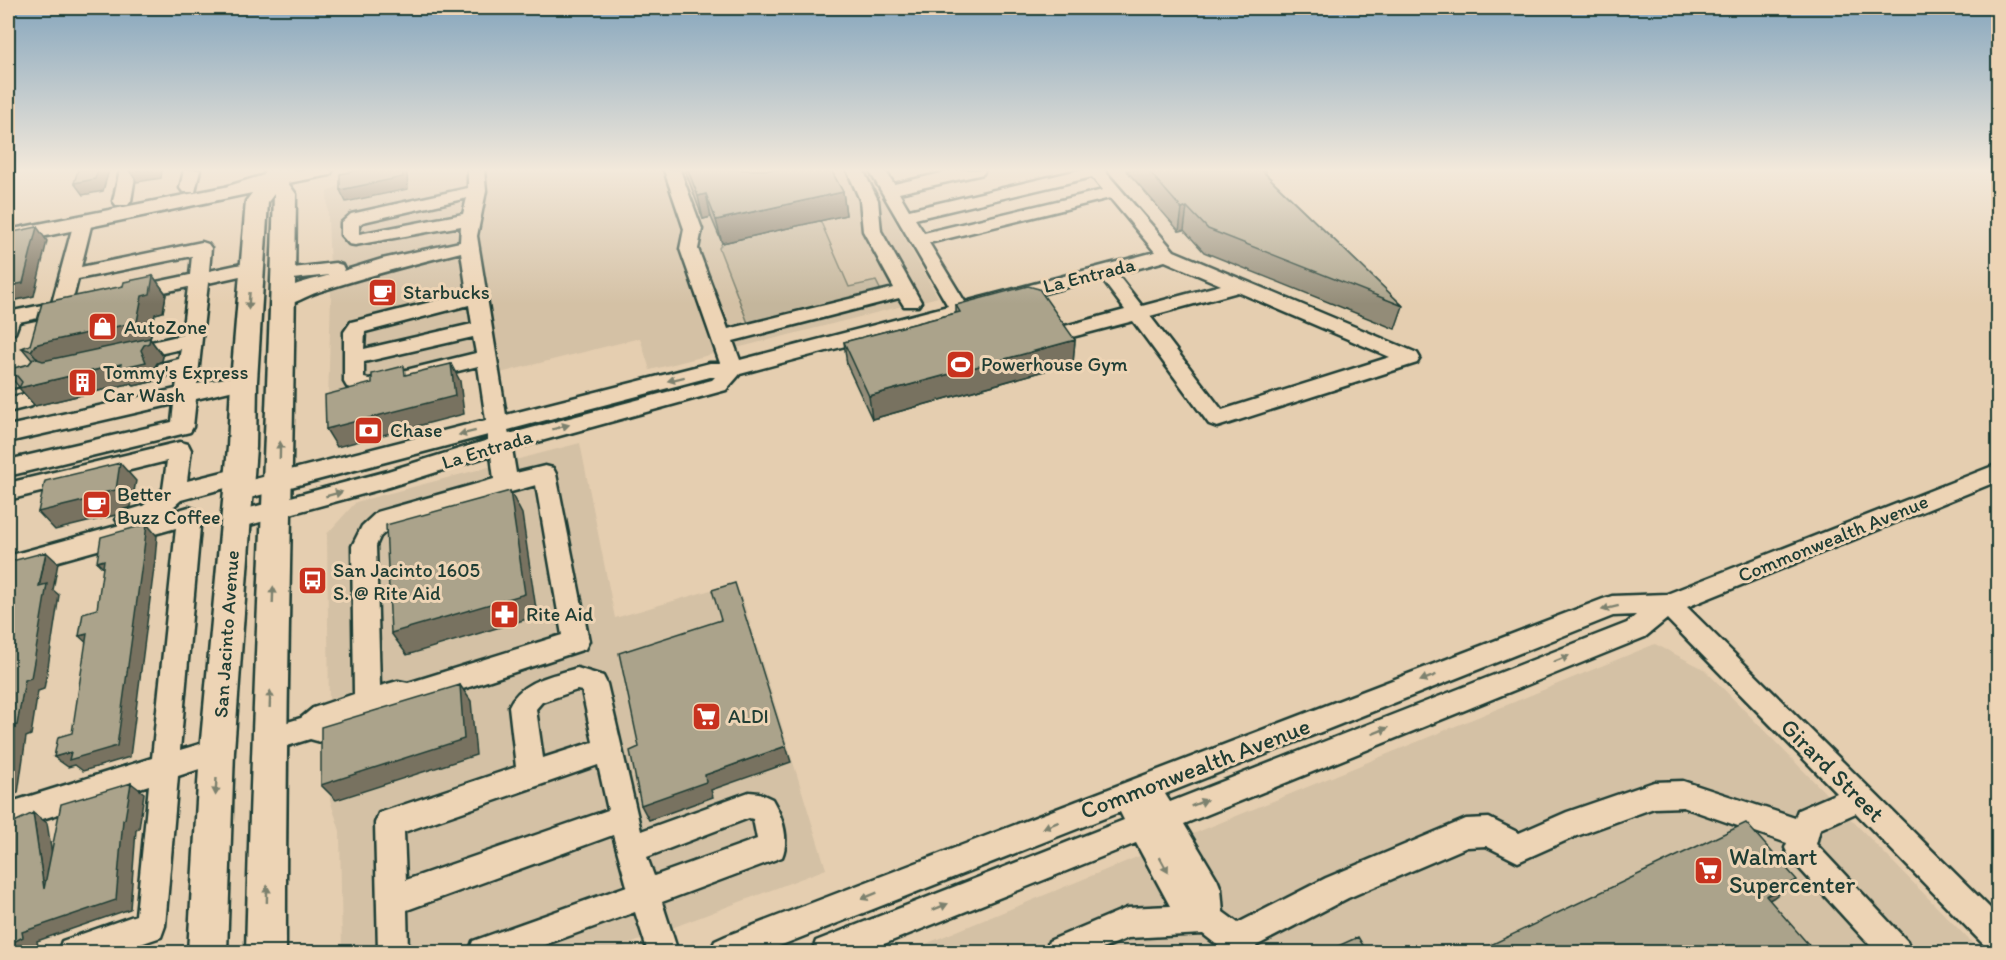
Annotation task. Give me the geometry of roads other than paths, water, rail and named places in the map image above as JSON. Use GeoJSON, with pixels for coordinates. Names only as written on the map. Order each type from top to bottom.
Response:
{"type":"FeatureCollection","features":[{"type":"Feature","properties":{"kind":"main road"},"geometry":{"type":"LineString","coordinates":[[8,223],[50,215]]}},
{"type":"Feature","properties":{"kind":"main road"},"geometry":{"type":"LineString","coordinates":[[8,237],[119,215]]}},
{"type":"Feature","properties":{"kind":"main road","name":"San Jacinto Avenue"},"geometry":{"type":"LineString","coordinates":[[207,952],[217,751],[256,215]]}},
{"type":"Feature","properties":{"kind":"main road"},"geometry":{"type":"LineString","coordinates":[[266,952],[268,740],[278,495],[284,215]]}},
{"type":"Feature","properties":{"kind":"street"},"geometry":{"type":"LineString","coordinates":[[371,215],[357,218],[350,224],[350,235],[354,240],[472,218]]}},
{"type":"Feature","properties":{"kind":"street"},"geometry":{"type":"LineString","coordinates":[[473,215],[468,236],[506,484]]}},
{"type":"Feature","properties":{"kind":"street"},"geometry":{"type":"LineString","coordinates":[[688,215],[693,229],[689,249],[733,369]]}},
{"type":"Feature","properties":{"kind":"street"},"geometry":{"type":"LineString","coordinates":[[870,215],[872,231],[920,319]]}},
{"type":"Feature","properties":{"kind":"street"},"geometry":{"type":"LineString","coordinates":[[909,215],[904,216],[959,308]]}},
{"type":"Feature","properties":{"kind":"street"},"geometry":{"type":"LineString","coordinates":[[919,240],[1022,215]]}},
{"type":"Feature","properties":{"kind":"street"},"geometry":{"type":"LineString","coordinates":[[1105,271],[1217,419],[1410,358],[1167,255],[1134,215]]}},
{"type":"Feature","properties":{"kind":"street"},"geometry":{"type":"LineString","coordinates":[[62,307],[83,222]]}},
{"type":"Feature","properties":{"kind":"street"},"geometry":{"type":"LineString","coordinates":[[282,300],[300,291],[382,265],[470,245]]}},
{"type":"Feature","properties":{"kind":"street"},"geometry":{"type":"LineString","coordinates":[[8,549],[150,513],[174,493],[202,248],[69,275]]}},
{"type":"Feature","properties":{"kind":"street","name":"La Entrada"},"geometry":{"type":"LineString","coordinates":[[174,493],[278,495],[390,478],[499,434],[719,385],[733,369],[1167,255]]}},
{"type":"Feature","properties":{"kind":"street"},"geometry":{"type":"LineString","coordinates":[[283,274],[382,265]]}},
{"type":"Feature","properties":{"kind":"street"},"geometry":{"type":"LineString","coordinates":[[8,328],[10,318],[251,268]]}},
{"type":"Feature","properties":{"kind":"street"},"geometry":{"type":"LineString","coordinates":[[1072,331],[1239,286]]}},
{"type":"Feature","properties":{"kind":"street"},"geometry":{"type":"LineString","coordinates":[[721,336],[905,291]]}},
{"type":"Feature","properties":{"kind":"street"},"geometry":{"type":"LineString","coordinates":[[478,297],[358,327],[354,332],[354,382],[369,386],[487,357]]}},
{"type":"Feature","properties":{"kind":"street"},"geometry":{"type":"LineString","coordinates":[[354,358],[483,328]]}},
{"type":"Feature","properties":{"kind":"street"},"geometry":{"type":"LineString","coordinates":[[113,357],[191,340]]}},
{"type":"Feature","properties":{"kind":"street"},"geometry":{"type":"LineString","coordinates":[[166,369],[189,363]]}},
{"type":"Feature","properties":{"kind":"street"},"geometry":{"type":"LineString","coordinates":[[8,382],[37,375]]}},
{"type":"Feature","properties":{"kind":"street"},"geometry":{"type":"LineString","coordinates":[[8,434],[244,381]]}},
{"type":"Feature","properties":{"kind":"street"},"geometry":{"type":"LineString","coordinates":[[8,468],[182,427]]}},
{"type":"Feature","properties":{"kind":"street"},"geometry":{"type":"LineString","coordinates":[[8,491],[180,450]]}},
{"type":"Feature","properties":{"kind":"street","name":"Commonwealth Avenue"},"geometry":{"type":"LineString","coordinates":[[827,952],[1636,630],[1668,604],[1998,472]]}},
{"type":"Feature","properties":{"kind":"street"},"geometry":{"type":"LineString","coordinates":[[367,702],[364,546],[370,532],[385,518],[545,474],[576,641],[586,680]]}},
{"type":"Feature","properties":{"kind":"street"},"geometry":{"type":"LineString","coordinates":[[8,565],[189,516],[150,926],[73,952]]}},
{"type":"Feature","properties":{"kind":"street","name":"Commonwealth Avenue"},"geometry":{"type":"LineString","coordinates":[[726,952],[1612,606],[1668,604]]}},
{"type":"Feature","properties":{"kind":"street","name":"Girard Street"},"geometry":{"type":"LineString","coordinates":[[1668,604],[1998,937]]}},
{"type":"Feature","properties":{"kind":"street"},"geometry":{"type":"LineString","coordinates":[[310,727],[321,730],[400,704],[408,695],[576,641]]}},
{"type":"Feature","properties":{"kind":"street"},"geometry":{"type":"LineString","coordinates":[[531,776],[522,706],[533,694],[577,679],[594,684],[631,849],[663,952]]}},
{"type":"Feature","properties":{"kind":"street"},"geometry":{"type":"LineString","coordinates":[[268,740],[310,727],[322,716],[398,692],[408,695]]}},
{"type":"Feature","properties":{"kind":"street"},"geometry":{"type":"LineString","coordinates":[[393,952],[389,823],[610,749]]}},
{"type":"Feature","properties":{"kind":"street"},"geometry":{"type":"LineString","coordinates":[[8,816],[217,751]]}},
{"type":"Feature","properties":{"kind":"street"},"geometry":{"type":"LineString","coordinates":[[1136,791],[1153,821],[1184,902],[1240,946],[1337,888],[1466,833],[1489,832],[1518,848],[1567,825],[1654,795],[1683,794],[1804,835]]}},
{"type":"Feature","properties":{"kind":"street"},"geometry":{"type":"LineString","coordinates":[[1860,797],[1808,820],[1800,848],[1896,952]]}},
{"type":"Feature","properties":{"kind":"street"},"geometry":{"type":"LineString","coordinates":[[484,952],[766,850],[772,847],[773,838],[762,808],[757,805],[631,849]]}},
{"type":"Feature","properties":{"kind":"street"},"geometry":{"type":"LineString","coordinates":[[392,900],[624,818]]}},
{"type":"Feature","properties":{"kind":"street"},"geometry":{"type":"LineString","coordinates":[[1060,952],[1127,923],[1208,919]]}},
{"type":"Feature","properties":{"kind":"place","name":"Starbucks"},"geometry":{"type":"Point","coordinates":[382,292]}},
{"type":"Feature","properties":{"kind":"place","name":"AutoZone"},"geometry":{"type":"Point","coordinates":[103,327]}},
{"type":"Feature","properties":{"kind":"place","name":"Powerhouse Gym"},"geometry":{"type":"Point","coordinates":[960,364]}},
{"type":"Feature","properties":{"kind":"place","name":"Tommy's Express Car Wash"},"geometry":{"type":"Point","coordinates":[82,383]}},
{"type":"Feature","properties":{"kind":"place","name":"Chase"},"geometry":{"type":"Point","coordinates":[369,430]}},
{"type":"Feature","properties":{"kind":"place","name":"Better Buzz Coffee"},"geometry":{"type":"Point","coordinates":[96,505]}},
{"type":"Feature","properties":{"kind":"place","name":"San Jacinto 1605 S. @ Rite Aid"},"geometry":{"type":"Point","coordinates":[312,581]}},
{"type":"Feature","properties":{"kind":"place","name":"Rite Aid"},"geometry":{"type":"Point","coordinates":[505,614]}},
{"type":"Feature","properties":{"kind":"place","name":"ALDI"},"geometry":{"type":"Point","coordinates":[707,716]}},
{"type":"Feature","properties":{"kind":"place","name":"Walmart Supercenter"},"geometry":{"type":"Point","coordinates":[1708,870]}}]}
